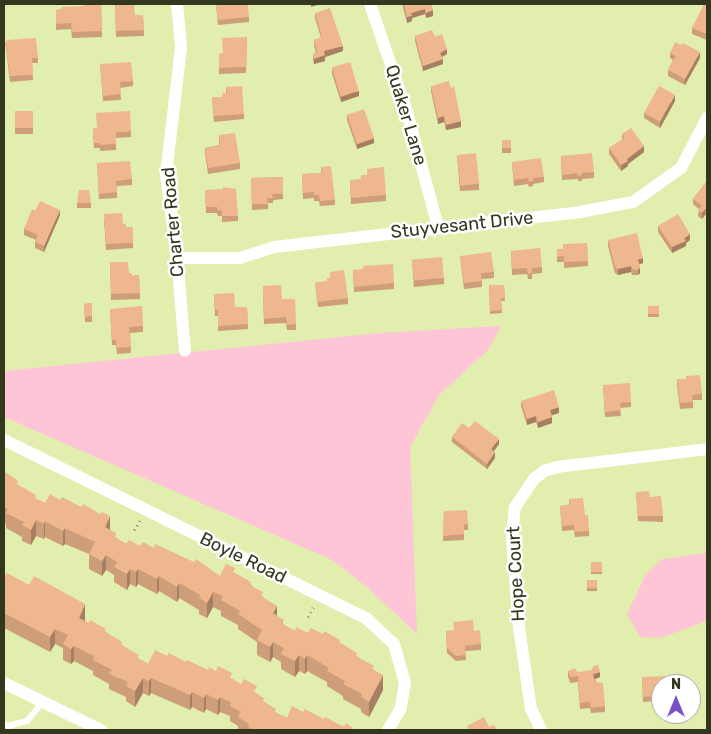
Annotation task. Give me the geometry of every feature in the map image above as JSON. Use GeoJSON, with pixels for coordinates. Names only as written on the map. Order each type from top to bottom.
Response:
{"type":"FeatureCollection","features":[{"type":"Feature","properties":{"kind":"street","name":"Charter Road"},"geometry":{"type":"LineString","coordinates":[[178,4],[181,47],[166,174],[177,258],[185,351]]}},
{"type":"Feature","properties":{"kind":"street","name":"Quaker Lane"},"geometry":{"type":"LineString","coordinates":[[370,4],[407,112],[438,227]]}},
{"type":"Feature","properties":{"kind":"street","name":"Stuyvesant Drive"},"geometry":{"type":"LineString","coordinates":[[177,258],[240,258],[274,247],[580,212],[632,202],[681,168],[707,118]]}},
{"type":"Feature","properties":{"kind":"street","name":"Boyle Road"},"geometry":{"type":"LineString","coordinates":[[4,440],[367,619],[394,644],[405,683],[400,710],[388,730]]}},
{"type":"Feature","properties":{"kind":"street","name":"Hope Court"},"geometry":{"type":"LineString","coordinates":[[541,730],[531,709],[519,628],[512,539],[512,521],[518,501],[534,479],[544,471],[557,467],[707,449]]}},
{"type":"Feature","properties":{"kind":"street"},"geometry":{"type":"LineString","coordinates":[[4,683],[101,730]]}},
{"type":"Feature","properties":{"kind":"lane"},"geometry":{"type":"LineString","coordinates":[[4,724],[8,726],[28,721],[43,702]]}},
{"type":"Feature","properties":{"kind":"shaded area"},"geometry":{"type":"Polygon","coordinates":[[[501,326],[488,350],[439,395],[410,447],[417,634],[368,588],[332,560],[4,417],[4,371],[380,333],[501,326]]]}},
{"type":"Feature","properties":{"kind":"shaded area"},"geometry":{"type":"Polygon","coordinates":[[[707,553],[707,621],[660,638],[640,637],[627,614],[645,576],[662,559],[707,553]]]}},
{"type":"Feature","properties":{"kind":"building"},"geometry":{"type":"Polygon","coordinates":[[[84,4],[101,4],[102,31],[72,32],[71,23],[56,24],[56,10],[62,10],[62,7],[84,6],[84,4]]]}},
{"type":"Feature","properties":{"kind":"building"},"geometry":{"type":"Polygon","coordinates":[[[115,4],[134,4],[135,15],[143,15],[144,30],[116,31],[115,4]]]}},
{"type":"Feature","properties":{"kind":"building"},"geometry":{"type":"Polygon","coordinates":[[[216,4],[248,4],[249,17],[218,20],[216,4]]]}},
{"type":"Feature","properties":{"kind":"building"},"geometry":{"type":"Polygon","coordinates":[[[404,4],[431,4],[433,10],[426,13],[425,9],[411,13],[412,16],[407,17],[404,4]]]}},
{"type":"Feature","properties":{"kind":"building"},"geometry":{"type":"Polygon","coordinates":[[[704,4],[707,4],[707,34],[692,28],[704,4]]]}},
{"type":"Feature","properties":{"kind":"building"},"geometry":{"type":"Polygon","coordinates":[[[330,8],[343,46],[324,51],[325,55],[314,59],[313,54],[317,53],[314,40],[322,38],[315,13],[330,8]]]}},
{"type":"Feature","properties":{"kind":"building"},"geometry":{"type":"Polygon","coordinates":[[[432,30],[435,37],[442,34],[447,49],[440,53],[443,59],[423,66],[415,36],[432,30]]]}},
{"type":"Feature","properties":{"kind":"building"},"geometry":{"type":"Polygon","coordinates":[[[247,37],[246,67],[219,68],[219,54],[223,53],[222,38],[247,37]]]}},
{"type":"Feature","properties":{"kind":"building"},"geometry":{"type":"Polygon","coordinates":[[[36,38],[38,58],[32,58],[33,75],[10,76],[5,42],[7,40],[36,38]]]}},
{"type":"Feature","properties":{"kind":"building"},"geometry":{"type":"Polygon","coordinates":[[[675,42],[681,45],[683,43],[700,52],[685,79],[668,70],[676,56],[670,53],[675,42]]]}},
{"type":"Feature","properties":{"kind":"building"},"geometry":{"type":"Polygon","coordinates":[[[131,62],[133,81],[120,82],[121,94],[103,96],[100,64],[131,62]]]}},
{"type":"Feature","properties":{"kind":"building"},"geometry":{"type":"Polygon","coordinates":[[[350,62],[359,91],[341,96],[332,68],[350,62]]]}},
{"type":"Feature","properties":{"kind":"building"},"geometry":{"type":"Polygon","coordinates":[[[449,81],[451,88],[454,86],[461,121],[446,125],[444,116],[438,118],[431,86],[449,81]]]}},
{"type":"Feature","properties":{"kind":"building"},"geometry":{"type":"Polygon","coordinates":[[[242,86],[244,114],[214,116],[212,97],[223,97],[222,93],[227,93],[226,87],[242,86]]]}},
{"type":"Feature","properties":{"kind":"building"},"geometry":{"type":"Polygon","coordinates":[[[659,86],[675,95],[660,122],[644,113],[659,86]]]}},
{"type":"Feature","properties":{"kind":"building"},"geometry":{"type":"Polygon","coordinates":[[[364,109],[374,138],[357,144],[347,115],[364,109]]]}},
{"type":"Feature","properties":{"kind":"building"},"geometry":{"type":"Polygon","coordinates":[[[15,111],[33,111],[33,128],[15,128],[15,111]]]}},
{"type":"Feature","properties":{"kind":"building"},"geometry":{"type":"Polygon","coordinates":[[[130,111],[131,131],[116,132],[116,144],[100,145],[100,143],[94,143],[93,128],[97,128],[96,113],[130,111]]]}},
{"type":"Feature","properties":{"kind":"building"},"geometry":{"type":"Polygon","coordinates":[[[631,128],[644,146],[621,165],[609,148],[624,138],[622,134],[631,128]]]}},
{"type":"Feature","properties":{"kind":"building"},"geometry":{"type":"Polygon","coordinates":[[[235,133],[240,163],[208,168],[205,148],[220,145],[219,135],[235,133]]]}},
{"type":"Feature","properties":{"kind":"building"},"geometry":{"type":"Polygon","coordinates":[[[502,140],[511,140],[511,148],[502,148],[502,140]]]}},
{"type":"Feature","properties":{"kind":"building"},"geometry":{"type":"Polygon","coordinates":[[[476,153],[479,184],[460,186],[457,155],[476,153]]]}},
{"type":"Feature","properties":{"kind":"building"},"geometry":{"type":"Polygon","coordinates":[[[592,153],[594,172],[581,173],[582,175],[578,176],[578,173],[562,175],[561,156],[592,153]]]}},
{"type":"Feature","properties":{"kind":"building"},"geometry":{"type":"Polygon","coordinates":[[[541,158],[544,177],[533,178],[533,181],[529,182],[528,178],[514,180],[512,162],[541,158]]]}},
{"type":"Feature","properties":{"kind":"building"},"geometry":{"type":"Polygon","coordinates":[[[130,161],[132,179],[116,181],[117,192],[99,194],[97,163],[130,161]]]}},
{"type":"Feature","properties":{"kind":"building"},"geometry":{"type":"Polygon","coordinates":[[[331,166],[335,200],[320,201],[319,195],[314,195],[314,192],[303,193],[302,174],[322,173],[321,167],[331,166]]]}},
{"type":"Feature","properties":{"kind":"building"},"geometry":{"type":"Polygon","coordinates":[[[384,167],[386,195],[351,198],[350,180],[361,179],[361,175],[367,175],[367,169],[384,167]]]}},
{"type":"Feature","properties":{"kind":"building"},"geometry":{"type":"Polygon","coordinates":[[[283,177],[283,194],[272,194],[273,198],[267,198],[268,204],[252,204],[251,178],[283,177]]]}},
{"type":"Feature","properties":{"kind":"building"},"geometry":{"type":"Polygon","coordinates":[[[707,181],[707,211],[705,209],[702,213],[698,210],[702,206],[693,199],[707,181]]]}},
{"type":"Feature","properties":{"kind":"building"},"geometry":{"type":"Polygon","coordinates":[[[223,187],[236,189],[238,216],[222,216],[222,210],[218,211],[217,207],[206,207],[205,190],[223,189],[223,187]]]}},
{"type":"Feature","properties":{"kind":"building"},"geometry":{"type":"Polygon","coordinates":[[[79,190],[89,190],[91,203],[77,203],[79,190]]]}},
{"type":"Feature","properties":{"kind":"building"},"geometry":{"type":"Polygon","coordinates":[[[40,201],[60,210],[44,246],[35,242],[38,235],[24,229],[32,209],[35,211],[40,201]]]}},
{"type":"Feature","properties":{"kind":"building"},"geometry":{"type":"Polygon","coordinates":[[[122,213],[123,224],[126,224],[126,227],[133,227],[133,243],[106,244],[104,214],[122,213]]]}},
{"type":"Feature","properties":{"kind":"building"},"geometry":{"type":"Polygon","coordinates":[[[678,214],[690,234],[684,238],[686,241],[672,247],[658,226],[678,214]]]}},
{"type":"Feature","properties":{"kind":"building"},"geometry":{"type":"Polygon","coordinates":[[[637,233],[643,258],[638,259],[640,267],[638,270],[632,269],[631,266],[618,269],[615,267],[608,240],[637,233]]]}},
{"type":"Feature","properties":{"kind":"building"},"geometry":{"type":"Polygon","coordinates":[[[587,243],[588,261],[564,262],[564,256],[557,257],[557,249],[563,249],[563,244],[587,243]]]}},
{"type":"Feature","properties":{"kind":"building"},"geometry":{"type":"Polygon","coordinates":[[[540,248],[542,267],[532,268],[532,273],[528,274],[527,268],[512,269],[511,251],[540,248]]]}},
{"type":"Feature","properties":{"kind":"building"},"geometry":{"type":"Polygon","coordinates":[[[491,252],[494,272],[481,273],[482,281],[464,283],[460,256],[491,252]]]}},
{"type":"Feature","properties":{"kind":"building"},"geometry":{"type":"Polygon","coordinates":[[[442,257],[444,278],[414,281],[412,260],[442,257]]]}},
{"type":"Feature","properties":{"kind":"building"},"geometry":{"type":"Polygon","coordinates":[[[110,262],[128,262],[129,273],[132,273],[132,276],[139,275],[140,293],[111,294],[110,262]]]}},
{"type":"Feature","properties":{"kind":"building"},"geometry":{"type":"Polygon","coordinates":[[[393,264],[394,283],[354,287],[353,270],[363,269],[363,266],[393,264]]]}},
{"type":"Feature","properties":{"kind":"building"},"geometry":{"type":"Polygon","coordinates":[[[344,270],[348,298],[318,302],[315,283],[327,281],[327,278],[330,278],[330,272],[344,270]]]}},
{"type":"Feature","properties":{"kind":"building"},"geometry":{"type":"Polygon","coordinates":[[[281,285],[282,299],[295,299],[296,324],[287,325],[286,317],[264,319],[263,286],[281,285]]]}},
{"type":"Feature","properties":{"kind":"building"},"geometry":{"type":"Polygon","coordinates":[[[489,285],[504,285],[505,298],[501,298],[502,310],[490,311],[489,285]]]}},
{"type":"Feature","properties":{"kind":"building"},"geometry":{"type":"Polygon","coordinates":[[[234,293],[235,307],[247,307],[248,324],[218,326],[218,310],[215,310],[214,294],[234,293]]]}},
{"type":"Feature","properties":{"kind":"building"},"geometry":{"type":"Polygon","coordinates":[[[92,303],[92,316],[85,317],[84,304],[92,303]]]}},
{"type":"Feature","properties":{"kind":"building"},"geometry":{"type":"Polygon","coordinates":[[[142,306],[143,326],[129,327],[131,347],[117,348],[116,340],[112,340],[110,309],[142,306]]]}},
{"type":"Feature","properties":{"kind":"building"},"geometry":{"type":"Polygon","coordinates":[[[648,306],[659,306],[659,314],[648,314],[648,306]]]}},
{"type":"Feature","properties":{"kind":"building"},"geometry":{"type":"Polygon","coordinates":[[[700,375],[702,394],[692,395],[693,402],[680,403],[677,379],[686,379],[686,376],[700,375]]]}},
{"type":"Feature","properties":{"kind":"building"},"geometry":{"type":"Polygon","coordinates":[[[630,383],[631,402],[620,403],[621,410],[605,412],[603,385],[630,383]]]}},
{"type":"Feature","properties":{"kind":"building"},"geometry":{"type":"Polygon","coordinates":[[[554,390],[559,407],[550,410],[552,417],[538,422],[536,416],[527,419],[521,401],[554,390]]]}},
{"type":"Feature","properties":{"kind":"building"},"geometry":{"type":"Polygon","coordinates":[[[475,421],[499,439],[491,449],[495,452],[487,464],[452,437],[462,423],[469,428],[475,421]]]}},
{"type":"Feature","properties":{"kind":"building"},"geometry":{"type":"Polygon","coordinates":[[[4,471],[18,481],[17,484],[36,495],[35,498],[45,503],[50,494],[60,500],[62,497],[81,507],[83,504],[100,514],[102,512],[110,516],[105,527],[116,533],[115,537],[126,544],[129,540],[140,546],[143,542],[154,548],[155,544],[194,562],[196,559],[220,576],[226,564],[235,568],[233,572],[251,582],[249,585],[263,592],[261,596],[277,606],[273,613],[284,620],[282,624],[295,631],[296,627],[308,633],[311,628],[323,634],[324,631],[340,640],[339,642],[357,653],[356,656],[374,666],[372,669],[383,675],[369,702],[361,697],[362,694],[343,684],[345,681],[327,671],[329,668],[307,655],[305,659],[299,655],[295,661],[281,654],[284,648],[273,642],[270,647],[257,640],[262,630],[238,614],[240,611],[221,600],[223,596],[213,592],[207,603],[199,598],[200,595],[179,583],[177,587],[159,576],[157,579],[138,569],[136,572],[130,569],[127,574],[114,567],[117,562],[106,555],[102,561],[89,554],[95,542],[65,528],[63,531],[45,521],[44,524],[36,520],[31,530],[22,525],[24,522],[6,513],[8,509],[4,507],[4,471]]]}},
{"type":"Feature","properties":{"kind":"building"},"geometry":{"type":"Polygon","coordinates":[[[649,491],[650,497],[661,496],[663,516],[638,516],[636,492],[649,491]]]}},
{"type":"Feature","properties":{"kind":"building"},"geometry":{"type":"Polygon","coordinates":[[[583,498],[585,515],[588,515],[589,531],[575,532],[574,525],[562,526],[560,506],[570,505],[569,499],[583,498]]]}},
{"type":"Feature","properties":{"kind":"building"},"geometry":{"type":"Polygon","coordinates":[[[467,510],[468,524],[464,525],[464,534],[443,536],[444,511],[467,510]]]}},
{"type":"Feature","properties":{"kind":"building"},"geometry":{"type":"Polygon","coordinates":[[[591,562],[602,562],[602,572],[591,572],[591,562]]]}},
{"type":"Feature","properties":{"kind":"building"},"geometry":{"type":"Polygon","coordinates":[[[7,573],[29,585],[34,576],[85,604],[79,618],[89,623],[90,620],[106,629],[104,631],[122,642],[121,645],[139,655],[137,658],[148,664],[155,650],[167,656],[169,653],[208,670],[209,667],[216,671],[218,666],[232,673],[230,678],[241,684],[244,679],[257,686],[254,692],[264,698],[263,701],[276,709],[275,712],[287,718],[292,706],[303,712],[305,709],[324,719],[325,717],[344,727],[346,723],[353,728],[352,730],[253,730],[248,727],[249,724],[238,717],[241,712],[230,706],[231,702],[220,697],[218,700],[206,694],[204,698],[192,692],[190,695],[151,678],[149,681],[143,678],[135,691],[126,686],[128,682],[109,674],[112,670],[93,660],[94,656],[74,646],[71,649],[63,644],[68,635],[55,629],[50,637],[4,613],[4,577],[7,573]]]}},
{"type":"Feature","properties":{"kind":"building"},"geometry":{"type":"Polygon","coordinates":[[[587,580],[597,580],[597,588],[587,588],[587,580]]]}},
{"type":"Feature","properties":{"kind":"building"},"geometry":{"type":"Polygon","coordinates":[[[473,620],[474,631],[480,630],[481,644],[465,646],[466,655],[456,656],[447,648],[446,631],[454,630],[453,622],[473,620]]]}},
{"type":"Feature","properties":{"kind":"building"},"geometry":{"type":"Polygon","coordinates":[[[598,665],[600,672],[593,674],[595,682],[603,683],[605,706],[591,708],[590,702],[580,703],[578,676],[570,677],[568,671],[575,668],[577,672],[592,670],[593,666],[598,665]]]}},
{"type":"Feature","properties":{"kind":"building"},"geometry":{"type":"Polygon","coordinates":[[[642,677],[651,677],[651,696],[643,697],[642,677]]]}},
{"type":"Feature","properties":{"kind":"building"},"geometry":{"type":"Polygon","coordinates":[[[484,717],[489,727],[494,725],[497,730],[469,730],[467,726],[484,717]]]}}]}
